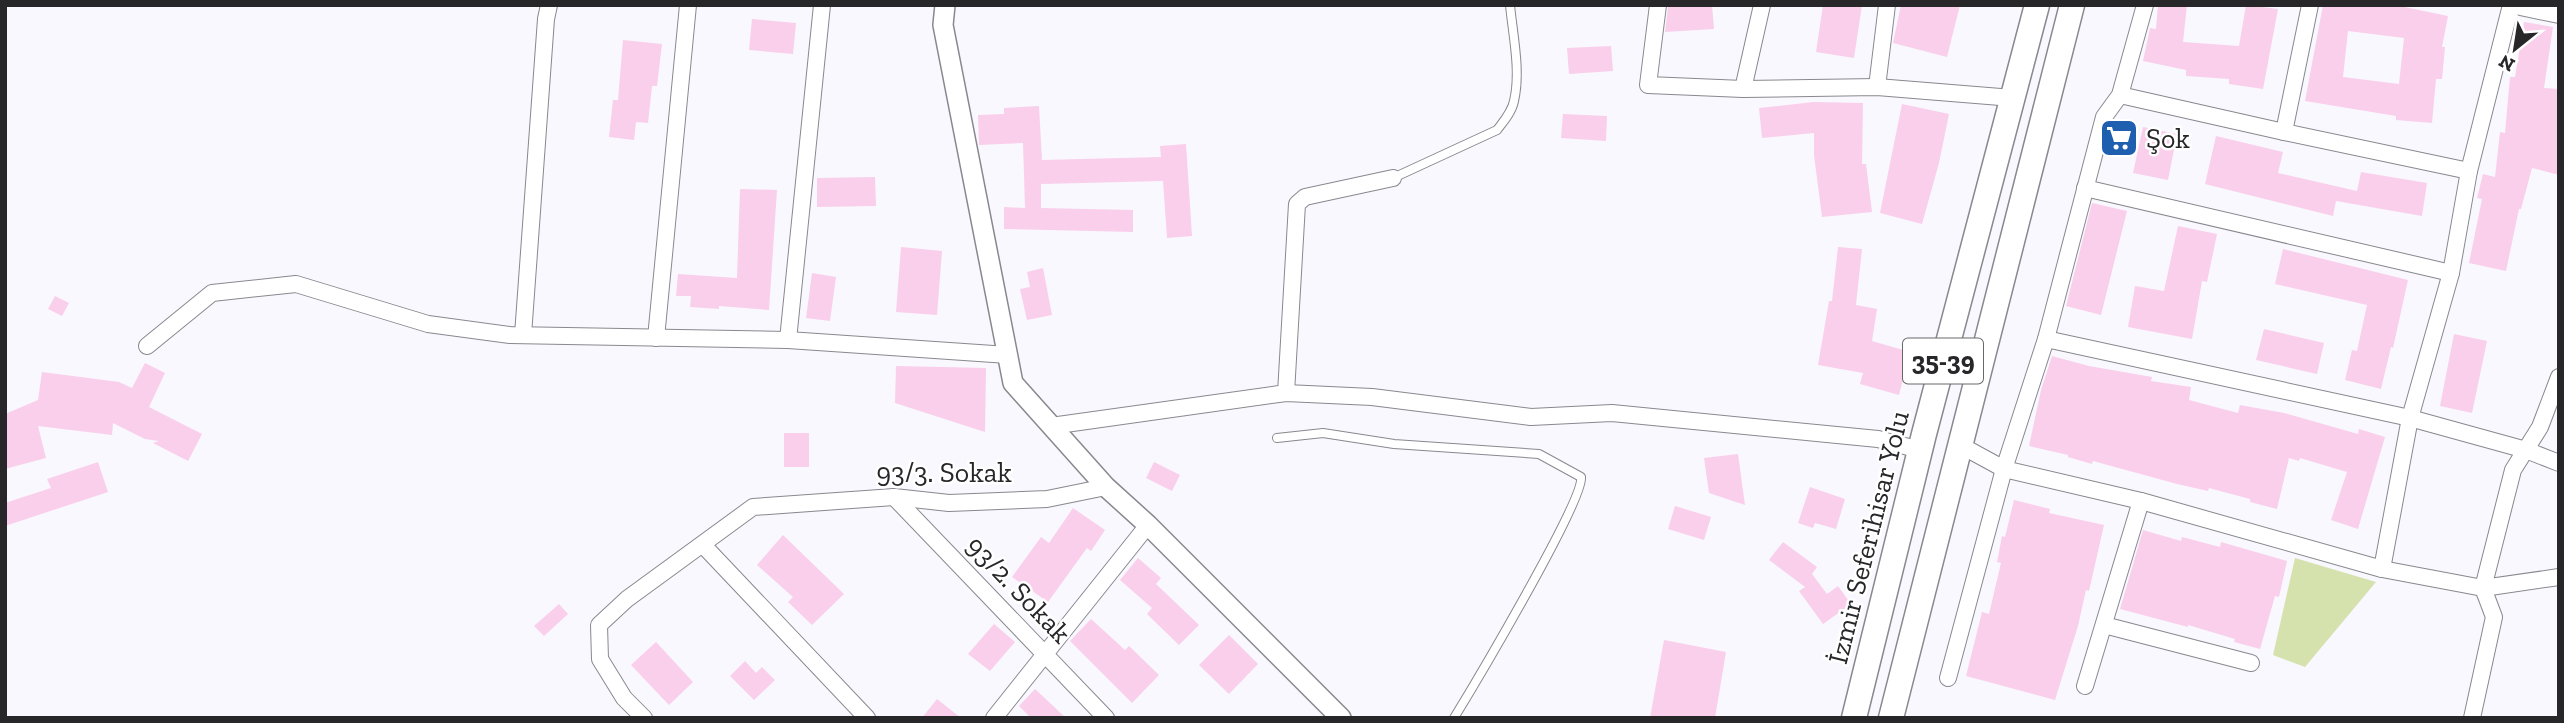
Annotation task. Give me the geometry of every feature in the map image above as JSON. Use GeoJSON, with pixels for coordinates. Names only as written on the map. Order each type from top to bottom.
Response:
{"type":"FeatureCollection","features":[{"type":"Feature","properties":{"kind":"main road","name":"İzmir Seferihisar Yolu"},"geometry":{"type":"LineString","coordinates":[[1854,718],[1920,450],[2037,5]]}},
{"type":"Feature","properties":{"kind":"main road","name":"35-39"},"geometry":{"type":"LineString","coordinates":[[1891,718],[2072,5]]}},
{"type":"Feature","properties":{"kind":"street"},"geometry":{"type":"LineString","coordinates":[[523,335],[549,5]]}},
{"type":"Feature","properties":{"kind":"street"},"geometry":{"type":"LineString","coordinates":[[656,338],[688,5]]}},
{"type":"Feature","properties":{"kind":"street"},"geometry":{"type":"LineString","coordinates":[[788,340],[822,5]]}},
{"type":"Feature","properties":{"kind":"street"},"geometry":{"type":"LineString","coordinates":[[944,5],[943,25],[1013,383],[1106,487],[1148,525],[1341,718]]}},
{"type":"Feature","properties":{"kind":"street"},"geometry":{"type":"LineString","coordinates":[[1658,5],[1648,85],[1743,89],[1877,87],[2013,98]]}},
{"type":"Feature","properties":{"kind":"street"},"geometry":{"type":"LineString","coordinates":[[1743,89],[1762,5]]}},
{"type":"Feature","properties":{"kind":"street"},"geometry":{"type":"LineString","coordinates":[[1877,87],[1887,5]]}},
{"type":"Feature","properties":{"kind":"street"},"geometry":{"type":"LineString","coordinates":[[1948,678],[2004,470],[2046,339],[2104,117],[2120,95],[2144,5]]}},
{"type":"Feature","properties":{"kind":"street"},"geometry":{"type":"LineString","coordinates":[[2284,132],[2310,5]]}},
{"type":"Feature","properties":{"kind":"street"},"geometry":{"type":"LineString","coordinates":[[2382,569],[2410,418],[2451,273],[2469,171],[2511,5],[2559,15]]}},
{"type":"Feature","properties":{"kind":"street"},"geometry":{"type":"LineString","coordinates":[[2120,95],[2469,171]]}},
{"type":"Feature","properties":{"kind":"street"},"geometry":{"type":"LineString","coordinates":[[1286,393],[1297,204],[1305,197],[1393,178]]}},
{"type":"Feature","properties":{"kind":"street"},"geometry":{"type":"LineString","coordinates":[[2085,188],[2451,273]]}},
{"type":"Feature","properties":{"kind":"street"},"geometry":{"type":"LineString","coordinates":[[147,346],[212,293],[296,284],[428,324],[523,335],[788,340],[1007,355]]}},
{"type":"Feature","properties":{"kind":"street"},"geometry":{"type":"LineString","coordinates":[[2046,339],[2410,418],[2526,450],[2559,463]]}},
{"type":"Feature","properties":{"kind":"street"},"geometry":{"type":"LineString","coordinates":[[2472,718],[2494,617],[2483,588],[2512,470],[2540,427],[2559,377]]}},
{"type":"Feature","properties":{"kind":"street"},"geometry":{"type":"LineString","coordinates":[[1051,426],[1286,393],[1372,397],[1531,417],[1612,413],[1878,439],[1920,450]]}},
{"type":"Feature","properties":{"kind":"street"},"geometry":{"type":"LineString","coordinates":[[1960,445],[2004,470],[2141,501],[2382,569],[2483,588],[2559,577]]}},
{"type":"Feature","properties":{"kind":"street","name":"93/3. Sokak"},"geometry":{"type":"LineString","coordinates":[[644,718],[625,698],[600,659],[599,625],[627,599],[753,507],[894,497],[949,503],[1047,499],[1106,487]]}},
{"type":"Feature","properties":{"kind":"street","name":"93/2. Sokak"},"geometry":{"type":"LineString","coordinates":[[894,497],[1106,718]]}},
{"type":"Feature","properties":{"kind":"street"},"geometry":{"type":"LineString","coordinates":[[2085,686],[2141,501]]}},
{"type":"Feature","properties":{"kind":"street"},"geometry":{"type":"LineString","coordinates":[[994,718],[1148,525]]}},
{"type":"Feature","properties":{"kind":"street"},"geometry":{"type":"LineString","coordinates":[[703,545],[867,718]]}},
{"type":"Feature","properties":{"kind":"street"},"geometry":{"type":"LineString","coordinates":[[2104,625],[2251,663]]}},
{"type":"Feature","properties":{"kind":"lane"},"geometry":{"type":"LineString","coordinates":[[1393,178],[1497,130],[1507,116],[1514,104],[1516,81],[1510,5]]}},
{"type":"Feature","properties":{"kind":"lane"},"geometry":{"type":"LineString","coordinates":[[1277,438],[1323,433],[1394,444],[1539,454],[1581,477],[1582,484],[1567,517],[1454,718]]}},
{"type":"Feature","properties":{"kind":"green space"},"geometry":{"type":"Polygon","coordinates":[[[2295,558],[2376,582],[2305,667],[2273,655],[2295,558]]]}},
{"type":"Feature","properties":{"kind":"building"},"geometry":{"type":"Polygon","coordinates":[[[1712,5],[1714,29],[1665,32],[1668,7],[1712,5]]]}},
{"type":"Feature","properties":{"kind":"building"},"geometry":{"type":"Polygon","coordinates":[[[1823,5],[1862,5],[1854,58],[1816,52],[1823,5]]]}},
{"type":"Feature","properties":{"kind":"building"},"geometry":{"type":"Polygon","coordinates":[[[1901,5],[1960,5],[1947,57],[1893,43],[1901,5]]]}},
{"type":"Feature","properties":{"kind":"building"},"geometry":{"type":"Polygon","coordinates":[[[2158,5],[2187,5],[2183,42],[2239,46],[2246,5],[2278,9],[2263,89],[2229,84],[2229,79],[2186,76],[2186,70],[2143,61],[2150,28],[2156,29],[2158,5]]]}},
{"type":"Feature","properties":{"kind":"building"},"geometry":{"type":"Polygon","coordinates":[[[2323,5],[2395,5],[2448,16],[2442,47],[2445,47],[2442,79],[2436,79],[2432,123],[2396,120],[2396,116],[2305,101],[2323,5]],[[2348,31],[2343,77],[2399,84],[2404,38],[2348,31]]]}},
{"type":"Feature","properties":{"kind":"building"},"geometry":{"type":"Polygon","coordinates":[[[752,19],[796,23],[793,54],[749,50],[752,19]]]}},
{"type":"Feature","properties":{"kind":"building"},"geometry":{"type":"Polygon","coordinates":[[[2524,22],[2553,27],[2544,88],[2559,89],[2559,175],[2532,168],[2519,209],[2506,271],[2469,263],[2482,199],[2477,198],[2483,174],[2495,177],[2500,132],[2505,133],[2510,77],[2515,77],[2524,22]]]}},
{"type":"Feature","properties":{"kind":"building"},"geometry":{"type":"Polygon","coordinates":[[[623,40],[662,44],[657,86],[652,86],[648,123],[636,122],[634,140],[609,137],[613,100],[618,100],[623,40]]]}},
{"type":"Feature","properties":{"kind":"building"},"geometry":{"type":"Polygon","coordinates":[[[1611,46],[1613,71],[1569,74],[1567,48],[1611,46]]]}},
{"type":"Feature","properties":{"kind":"building"},"geometry":{"type":"Polygon","coordinates":[[[1814,102],[1863,103],[1862,164],[1866,164],[1872,212],[1822,217],[1814,133],[1762,138],[1759,108],[1814,102]]]}},
{"type":"Feature","properties":{"kind":"building"},"geometry":{"type":"Polygon","coordinates":[[[1902,104],[1949,114],[1922,224],[1880,213],[1902,104]]]}},
{"type":"Feature","properties":{"kind":"building"},"geometry":{"type":"Polygon","coordinates":[[[1039,106],[1042,160],[1161,157],[1160,146],[1186,144],[1192,236],[1167,238],[1163,181],[1041,184],[1041,208],[1133,210],[1133,232],[1004,229],[1004,207],[1025,208],[1023,143],[979,145],[978,115],[1004,114],[1004,108],[1039,106]]]}},
{"type":"Feature","properties":{"kind":"building"},"geometry":{"type":"Polygon","coordinates":[[[1563,114],[1607,116],[1606,141],[1561,138],[1563,114]]]}},
{"type":"Feature","properties":{"kind":"building"},"geometry":{"type":"Polygon","coordinates":[[[2143,127],[2177,134],[2168,180],[2133,173],[2143,127]]]}},
{"type":"Feature","properties":{"kind":"building"},"geometry":{"type":"Polygon","coordinates":[[[2216,136],[2283,152],[2278,173],[2357,191],[2361,172],[2427,183],[2422,216],[2336,201],[2333,216],[2205,184],[2216,136]]]}},
{"type":"Feature","properties":{"kind":"building"},"geometry":{"type":"Polygon","coordinates":[[[875,177],[876,206],[817,207],[817,178],[875,177]]]}},
{"type":"Feature","properties":{"kind":"building"},"geometry":{"type":"Polygon","coordinates":[[[740,189],[777,190],[769,310],[690,307],[691,296],[676,296],[678,274],[737,278],[740,189]]]}},
{"type":"Feature","properties":{"kind":"building"},"geometry":{"type":"Polygon","coordinates":[[[2092,203],[2127,211],[2101,315],[2066,306],[2092,203]]]}},
{"type":"Feature","properties":{"kind":"building"},"geometry":{"type":"Polygon","coordinates":[[[2178,226],[2217,234],[2207,282],[2202,281],[2192,339],[2128,327],[2135,286],[2164,291],[2178,226]]]}},
{"type":"Feature","properties":{"kind":"building"},"geometry":{"type":"Polygon","coordinates":[[[901,247],[942,251],[937,315],[896,312],[901,247]]]}},
{"type":"Feature","properties":{"kind":"building"},"geometry":{"type":"Polygon","coordinates":[[[1838,247],[1862,249],[1856,305],[1877,309],[1872,341],[1910,352],[1899,395],[1860,384],[1863,373],[1818,365],[1829,301],[1832,301],[1838,247]]]}},
{"type":"Feature","properties":{"kind":"building"},"geometry":{"type":"Polygon","coordinates":[[[2283,249],[2408,280],[2381,389],[2345,380],[2352,350],[2357,351],[2367,305],[2275,284],[2283,249]]]}},
{"type":"Feature","properties":{"kind":"building"},"geometry":{"type":"Polygon","coordinates":[[[1043,268],[1052,315],[1027,320],[1020,289],[1030,287],[1027,272],[1043,268]]]}},
{"type":"Feature","properties":{"kind":"building"},"geometry":{"type":"Polygon","coordinates":[[[812,273],[836,277],[830,321],[806,318],[812,273]]]}},
{"type":"Feature","properties":{"kind":"building"},"geometry":{"type":"Polygon","coordinates":[[[55,296],[69,303],[62,316],[48,309],[55,296]]]}},
{"type":"Feature","properties":{"kind":"building"},"geometry":{"type":"Polygon","coordinates":[[[2264,329],[2324,343],[2317,374],[2256,360],[2264,329]]]}},
{"type":"Feature","properties":{"kind":"building"},"geometry":{"type":"Polygon","coordinates":[[[2454,334],[2487,341],[2472,413],[2440,406],[2454,334]]]}},
{"type":"Feature","properties":{"kind":"building"},"geometry":{"type":"Polygon","coordinates":[[[2052,356],[2089,366],[2152,377],[2151,381],[2191,387],[2189,400],[2238,413],[2240,405],[2284,413],[2358,434],[2359,429],[2385,437],[2358,529],[2331,520],[2347,472],[2300,458],[2299,461],[2289,458],[2277,509],[2209,488],[2208,491],[2177,484],[2029,446],[2041,390],[2052,356]]]}},
{"type":"Feature","properties":{"kind":"building"},"geometry":{"type":"Polygon","coordinates":[[[145,363],[165,373],[149,407],[202,434],[188,461],[153,443],[159,441],[145,439],[113,423],[112,435],[38,426],[46,458],[5,469],[5,414],[38,400],[42,372],[119,382],[132,388],[145,363]]]}},
{"type":"Feature","properties":{"kind":"building"},"geometry":{"type":"Polygon","coordinates":[[[896,366],[986,368],[985,432],[895,403],[896,366]]]}},
{"type":"Feature","properties":{"kind":"building"},"geometry":{"type":"Polygon","coordinates":[[[784,433],[809,433],[809,467],[784,467],[784,433]]]}},
{"type":"Feature","properties":{"kind":"building"},"geometry":{"type":"Polygon","coordinates":[[[1738,454],[1745,505],[1709,493],[1704,458],[1738,454]]]}},
{"type":"Feature","properties":{"kind":"building"},"geometry":{"type":"Polygon","coordinates":[[[98,462],[108,492],[5,526],[5,503],[51,488],[47,479],[98,462]]]}},
{"type":"Feature","properties":{"kind":"building"},"geometry":{"type":"Polygon","coordinates":[[[1154,462],[1180,475],[1172,491],[1146,478],[1154,462]]]}},
{"type":"Feature","properties":{"kind":"building"},"geometry":{"type":"Polygon","coordinates":[[[1810,487],[1845,499],[1836,529],[1815,523],[1813,528],[1798,523],[1810,487]]]}},
{"type":"Feature","properties":{"kind":"building"},"geometry":{"type":"Polygon","coordinates":[[[2014,500],[2050,509],[2049,513],[2104,525],[2089,591],[2086,590],[2055,700],[1966,676],[1982,612],[1989,614],[2001,563],[1997,562],[2002,536],[2005,537],[2014,500]]]}},
{"type":"Feature","properties":{"kind":"building"},"geometry":{"type":"Polygon","coordinates":[[[1675,506],[1711,517],[1704,540],[1668,529],[1675,506]]]}},
{"type":"Feature","properties":{"kind":"building"},"geometry":{"type":"Polygon","coordinates":[[[1073,508],[1105,530],[1091,551],[1087,548],[1048,602],[1012,577],[1041,537],[1049,543],[1073,508]]]}},
{"type":"Feature","properties":{"kind":"building"},"geometry":{"type":"Polygon","coordinates":[[[2143,530],[2181,541],[2182,537],[2220,547],[2221,542],[2287,561],[2279,597],[2275,596],[2260,649],[2188,625],[2120,609],[2143,530]]]}},
{"type":"Feature","properties":{"kind":"building"},"geometry":{"type":"Polygon","coordinates":[[[783,535],[844,594],[812,625],[788,602],[793,597],[757,565],[783,535]]]}},
{"type":"Feature","properties":{"kind":"building"},"geometry":{"type":"Polygon","coordinates":[[[1783,542],[1817,567],[1812,574],[1827,594],[1838,586],[1851,604],[1823,624],[1799,591],[1805,587],[1769,560],[1783,542]]]}},
{"type":"Feature","properties":{"kind":"building"},"geometry":{"type":"Polygon","coordinates":[[[1138,558],[1161,578],[1156,584],[1199,625],[1179,645],[1147,614],[1152,608],[1120,580],[1138,558]]]}},
{"type":"Feature","properties":{"kind":"building"},"geometry":{"type":"Polygon","coordinates":[[[559,604],[568,614],[544,636],[534,626],[559,604]]]}},
{"type":"Feature","properties":{"kind":"building"},"geometry":{"type":"Polygon","coordinates":[[[1091,619],[1125,650],[1129,646],[1159,675],[1132,703],[1070,641],[1091,619]]]}},
{"type":"Feature","properties":{"kind":"building"},"geometry":{"type":"Polygon","coordinates":[[[994,624],[1015,642],[990,671],[968,654],[994,624]]]}},
{"type":"Feature","properties":{"kind":"building"},"geometry":{"type":"Polygon","coordinates":[[[1229,635],[1258,664],[1229,694],[1199,665],[1229,635]]]}},
{"type":"Feature","properties":{"kind":"building"},"geometry":{"type":"Polygon","coordinates":[[[1664,640],[1726,652],[1715,718],[1650,718],[1664,640]]]}},
{"type":"Feature","properties":{"kind":"building"},"geometry":{"type":"Polygon","coordinates":[[[656,642],[693,682],[669,705],[631,665],[656,642]]]}},
{"type":"Feature","properties":{"kind":"building"},"geometry":{"type":"Polygon","coordinates":[[[745,661],[756,673],[762,667],[775,680],[754,700],[730,676],[745,661]]]}},
{"type":"Feature","properties":{"kind":"building"},"geometry":{"type":"Polygon","coordinates":[[[1035,689],[1066,718],[1031,718],[1019,706],[1035,689]]]}},
{"type":"Feature","properties":{"kind":"building"},"geometry":{"type":"Polygon","coordinates":[[[937,699],[961,718],[922,718],[937,699]]]}},
{"type":"Feature","properties":{"kind":"place","name":"Şok"},"geometry":{"type":"Point","coordinates":[2119,138]}}]}
